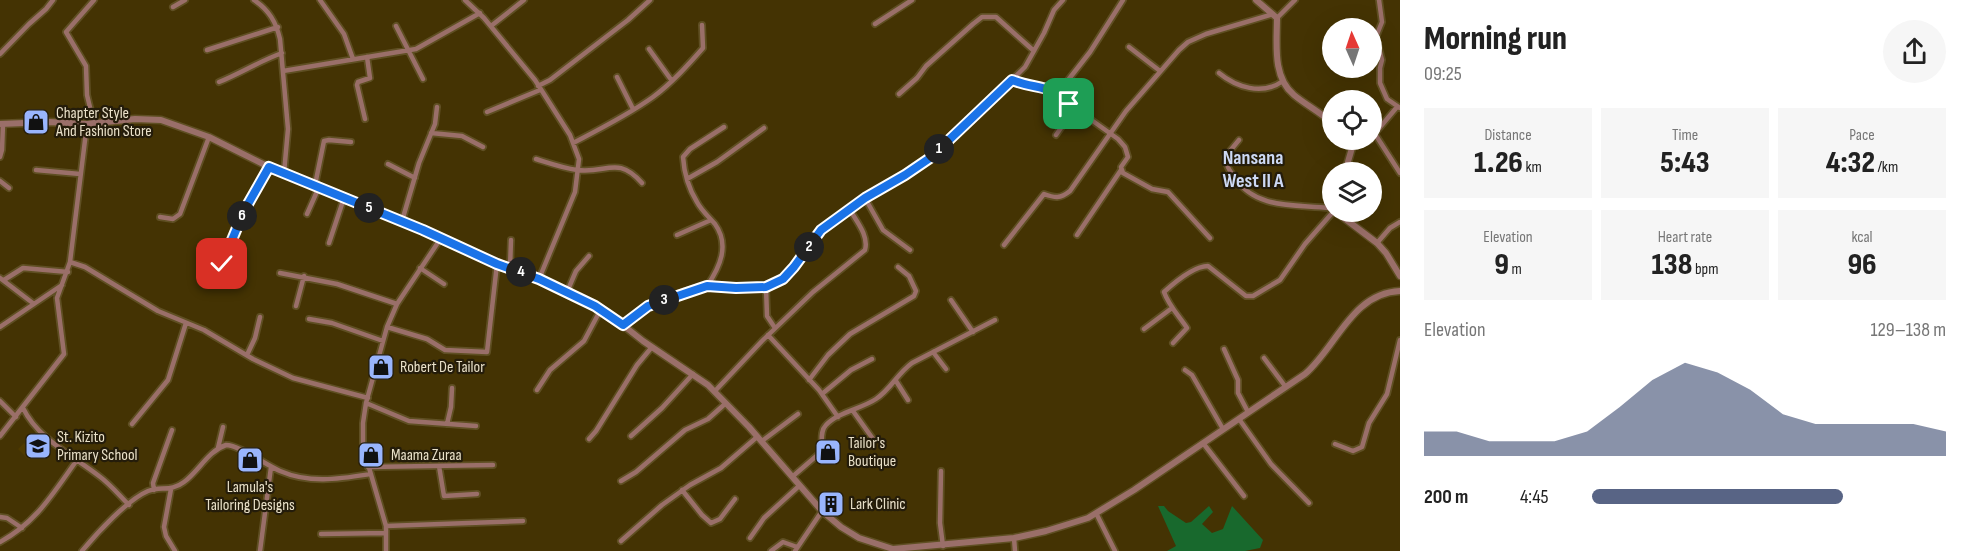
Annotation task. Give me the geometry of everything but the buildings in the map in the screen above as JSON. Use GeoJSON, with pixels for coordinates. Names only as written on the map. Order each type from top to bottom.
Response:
{"type":"FeatureCollection","features":[{"type":"Feature","properties":{"kind":"street"},"geometry":{"type":"LineString","coordinates":[[0,54],[53,0]]}},
{"type":"Feature","properties":{"kind":"street"},"geometry":{"type":"LineString","coordinates":[[0,436],[64,354],[57,302],[70,262],[80,174],[90,124],[86,66],[66,32],[94,0]]}},
{"type":"Feature","properties":{"kind":"street"},"geometry":{"type":"LineString","coordinates":[[173,7],[185,0]]}},
{"type":"Feature","properties":{"kind":"street"},"geometry":{"type":"LineString","coordinates":[[254,0],[269,12],[278,27],[288,129],[284,173]]}},
{"type":"Feature","properties":{"kind":"street"},"geometry":{"type":"LineString","coordinates":[[320,0],[344,34],[353,59]]}},
{"type":"Feature","properties":{"kind":"street"},"geometry":{"type":"LineString","coordinates":[[465,0],[491,26],[539,88],[573,143],[579,159],[575,192],[539,279]]}},
{"type":"Feature","properties":{"kind":"street"},"geometry":{"type":"LineString","coordinates":[[491,26],[524,0]]}},
{"type":"Feature","properties":{"kind":"street"},"geometry":{"type":"LineString","coordinates":[[487,112],[539,88],[628,20],[650,0]]}},
{"type":"Feature","properties":{"kind":"street"},"geometry":{"type":"LineString","coordinates":[[875,24],[912,0]]}},
{"type":"Feature","properties":{"kind":"street"},"geometry":{"type":"LineString","coordinates":[[623,325],[648,306],[707,286],[766,287],[783,279],[821,230],[865,198],[905,175],[936,153],[1012,80],[1024,67],[1054,10],[1063,0]]}},
{"type":"Feature","properties":{"kind":"street"},"geometry":{"type":"LineString","coordinates":[[1058,93],[1090,52],[1123,0]]}},
{"type":"Feature","properties":{"kind":"street"},"geometry":{"type":"LineString","coordinates":[[1256,0],[1275,16],[1277,57],[1283,81],[1295,96],[1322,114]]}},
{"type":"Feature","properties":{"kind":"street"},"geometry":{"type":"LineString","coordinates":[[1004,244],[1044,194],[1056,198],[1070,191],[1109,133],[1160,71],[1188,42],[1206,34],[1275,16],[1295,0]]}},
{"type":"Feature","properties":{"kind":"street"},"geometry":{"type":"LineString","coordinates":[[1379,0],[1381,26],[1376,37],[1382,60],[1380,83],[1387,99],[1399,108],[1382,126]]}},
{"type":"Feature","properties":{"kind":"street"},"geometry":{"type":"LineString","coordinates":[[284,71],[422,46],[480,13]]}},
{"type":"Feature","properties":{"kind":"street"},"geometry":{"type":"LineString","coordinates":[[899,94],[917,78],[926,66],[982,17],[996,17],[1034,51]]}},
{"type":"Feature","properties":{"kind":"street"},"geometry":{"type":"LineString","coordinates":[[573,143],[654,96],[672,81],[703,48],[702,25]]}},
{"type":"Feature","properties":{"kind":"street"},"geometry":{"type":"LineString","coordinates":[[396,26],[423,79]]}},
{"type":"Feature","properties":{"kind":"street"},"geometry":{"type":"LineString","coordinates":[[207,50],[278,27]]}},
{"type":"Feature","properties":{"kind":"street"},"geometry":{"type":"LineString","coordinates":[[1129,46],[1160,71]]}},
{"type":"Feature","properties":{"kind":"street"},"geometry":{"type":"LineString","coordinates":[[649,49],[672,81]]}},
{"type":"Feature","properties":{"kind":"street"},"geometry":{"type":"LineString","coordinates":[[219,82],[235,76],[260,61],[282,53]]}},
{"type":"Feature","properties":{"kind":"street"},"geometry":{"type":"LineString","coordinates":[[365,119],[357,86],[358,82],[370,78],[367,57]]}},
{"type":"Feature","properties":{"kind":"street"},"geometry":{"type":"LineString","coordinates":[[1219,73],[1240,87],[1268,89],[1283,81]]}},
{"type":"Feature","properties":{"kind":"street"},"geometry":{"type":"LineString","coordinates":[[617,77],[633,109]]}},
{"type":"Feature","properties":{"kind":"street"},"geometry":{"type":"LineString","coordinates":[[1012,80],[1058,93],[1125,147],[1128,157],[1121,170],[1077,235]]}},
{"type":"Feature","properties":{"kind":"street"},"geometry":{"type":"LineString","coordinates":[[402,221],[419,163],[432,133],[437,107]]}},
{"type":"Feature","properties":{"kind":"street"},"geometry":{"type":"LineString","coordinates":[[1056,135],[1075,108]]}},
{"type":"Feature","properties":{"kind":"street"},"geometry":{"type":"LineString","coordinates":[[0,157],[1,124],[49,122],[90,124],[161,120],[209,137],[269,167],[402,221],[497,264],[539,279],[601,309],[715,391],[822,511],[847,531],[876,548],[910,550],[1014,538],[1054,529],[1096,513],[1305,374],[1365,302],[1382,293],[1400,291]]}},
{"type":"Feature","properties":{"kind":"street"},"geometry":{"type":"LineString","coordinates":[[707,286],[719,268],[722,257],[720,234],[697,203],[687,179],[683,160],[684,154],[724,128]]}},
{"type":"Feature","properties":{"kind":"street"},"geometry":{"type":"LineString","coordinates":[[687,179],[717,162],[764,128]]}},
{"type":"Feature","properties":{"kind":"street"},"geometry":{"type":"LineString","coordinates":[[432,133],[462,135],[483,147]]}},
{"type":"Feature","properties":{"kind":"street"},"geometry":{"type":"LineString","coordinates":[[160,218],[173,219],[180,214],[209,137]]}},
{"type":"Feature","properties":{"kind":"street"},"geometry":{"type":"LineString","coordinates":[[1239,140],[1225,157],[1226,165],[1241,188],[1250,195],[1269,203],[1322,207]]}},
{"type":"Feature","properties":{"kind":"street"},"geometry":{"type":"LineString","coordinates":[[307,214],[317,186],[324,141],[351,142]]}},
{"type":"Feature","properties":{"kind":"street"},"geometry":{"type":"LineString","coordinates":[[1382,150],[1400,173]]}},
{"type":"Feature","properties":{"kind":"street"},"geometry":{"type":"LineString","coordinates":[[536,159],[579,170],[617,166],[628,170],[642,183]]}},
{"type":"Feature","properties":{"kind":"street"},"geometry":{"type":"LineString","coordinates":[[388,164],[416,178]]}},
{"type":"Feature","properties":{"kind":"street"},"geometry":{"type":"LineString","coordinates":[[201,262],[218,265],[224,262],[244,211],[269,167]]}},
{"type":"Feature","properties":{"kind":"street"},"geometry":{"type":"LineString","coordinates":[[36,170],[80,174]]}},
{"type":"Feature","properties":{"kind":"street"},"geometry":{"type":"LineString","coordinates":[[1121,170],[1149,188],[1170,194],[1210,238]]}},
{"type":"Feature","properties":{"kind":"street"},"geometry":{"type":"LineString","coordinates":[[0,181],[9,188]]}},
{"type":"Feature","properties":{"kind":"street"},"geometry":{"type":"LineString","coordinates":[[329,243],[344,198]]}},
{"type":"Feature","properties":{"kind":"street"},"geometry":{"type":"LineString","coordinates":[[865,198],[883,230],[904,248],[910,250]]}},
{"type":"Feature","properties":{"kind":"street"},"geometry":{"type":"LineString","coordinates":[[715,391],[813,292],[865,250],[865,238],[850,210]]}},
{"type":"Feature","properties":{"kind":"street"},"geometry":{"type":"LineString","coordinates":[[677,235],[711,220]]}},
{"type":"Feature","properties":{"kind":"street"},"geometry":{"type":"LineString","coordinates":[[1173,344],[1187,328],[1172,308],[1164,292],[1202,267],[1208,266],[1248,297],[1273,285],[1283,277],[1322,222]]}},
{"type":"Feature","properties":{"kind":"street"},"geometry":{"type":"LineString","coordinates":[[1351,222],[1377,243],[1400,276]]}},
{"type":"Feature","properties":{"kind":"street"},"geometry":{"type":"LineString","coordinates":[[1377,243],[1390,228],[1400,222]]}},
{"type":"Feature","properties":{"kind":"street"},"geometry":{"type":"LineString","coordinates":[[386,551],[386,526],[363,447],[363,423],[367,400],[387,327],[397,304],[441,238]]}},
{"type":"Feature","properties":{"kind":"street"},"geometry":{"type":"LineString","coordinates":[[510,268],[511,240]]}},
{"type":"Feature","properties":{"kind":"street"},"geometry":{"type":"LineString","coordinates":[[567,292],[576,271],[589,256]]}},
{"type":"Feature","properties":{"kind":"street"},"geometry":{"type":"LineString","coordinates":[[70,262],[85,267],[158,311],[204,330],[247,355],[302,382],[367,400],[409,421],[476,426]]}},
{"type":"Feature","properties":{"kind":"street"},"geometry":{"type":"LineString","coordinates":[[387,327],[427,339],[445,350],[487,352],[497,264]]}},
{"type":"Feature","properties":{"kind":"street"},"geometry":{"type":"LineString","coordinates":[[809,380],[850,334],[915,296],[916,291],[912,280],[898,267]]}},
{"type":"Feature","properties":{"kind":"street"},"geometry":{"type":"LineString","coordinates":[[34,304],[2,279],[23,268],[68,272]]}},
{"type":"Feature","properties":{"kind":"street"},"geometry":{"type":"LineString","coordinates":[[420,268],[444,284]]}},
{"type":"Feature","properties":{"kind":"street"},"geometry":{"type":"LineString","coordinates":[[280,273],[337,284],[397,304]]}},
{"type":"Feature","properties":{"kind":"street"},"geometry":{"type":"LineString","coordinates":[[296,306],[304,276]]}},
{"type":"Feature","properties":{"kind":"street"},"geometry":{"type":"LineString","coordinates":[[0,327],[63,284]]}},
{"type":"Feature","properties":{"kind":"street"},"geometry":{"type":"LineString","coordinates":[[766,287],[767,316],[775,328]]}},
{"type":"Feature","properties":{"kind":"street"},"geometry":{"type":"LineString","coordinates":[[951,300],[973,332]]}},
{"type":"Feature","properties":{"kind":"street"},"geometry":{"type":"LineString","coordinates":[[1144,329],[1172,308]]}},
{"type":"Feature","properties":{"kind":"street"},"geometry":{"type":"LineString","coordinates":[[537,390],[550,370],[584,341],[601,309]]}},
{"type":"Feature","properties":{"kind":"street"},"geometry":{"type":"LineString","coordinates":[[247,355],[255,338],[260,317]]}},
{"type":"Feature","properties":{"kind":"street"},"geometry":{"type":"LineString","coordinates":[[309,319],[332,323],[383,341]]}},
{"type":"Feature","properties":{"kind":"street"},"geometry":{"type":"LineString","coordinates":[[792,477],[821,452],[825,426],[838,417],[875,400],[896,381],[905,368],[995,320]]}},
{"type":"Feature","properties":{"kind":"street"},"geometry":{"type":"LineString","coordinates":[[132,424],[168,380],[186,323]]}},
{"type":"Feature","properties":{"kind":"street"},"geometry":{"type":"LineString","coordinates":[[768,335],[822,394],[838,417]]}},
{"type":"Feature","properties":{"kind":"street"},"geometry":{"type":"LineString","coordinates":[[1335,444],[1353,451],[1362,447],[1369,423],[1386,396],[1400,340]]}},
{"type":"Feature","properties":{"kind":"street"},"geometry":{"type":"LineString","coordinates":[[589,439],[637,365],[652,347]]}},
{"type":"Feature","properties":{"kind":"street"},"geometry":{"type":"LineString","coordinates":[[1224,349],[1238,380],[1238,393],[1248,412]]}},
{"type":"Feature","properties":{"kind":"street"},"geometry":{"type":"LineString","coordinates":[[933,352],[946,369]]}},
{"type":"Feature","properties":{"kind":"street"},"geometry":{"type":"LineString","coordinates":[[1264,358],[1285,387]]}},
{"type":"Feature","properties":{"kind":"street"},"geometry":{"type":"LineString","coordinates":[[822,394],[851,370],[872,359]]}},
{"type":"Feature","properties":{"kind":"street"},"geometry":{"type":"LineString","coordinates":[[1185,370],[1192,375],[1223,429]]}},
{"type":"Feature","properties":{"kind":"street"},"geometry":{"type":"LineString","coordinates":[[1392,371],[1400,373]]}},
{"type":"Feature","properties":{"kind":"street"},"geometry":{"type":"LineString","coordinates":[[631,436],[662,408],[693,374]]}},
{"type":"Feature","properties":{"kind":"street"},"geometry":{"type":"LineString","coordinates":[[896,381],[908,400]]}},
{"type":"Feature","properties":{"kind":"street"},"geometry":{"type":"LineString","coordinates":[[447,424],[452,388]]}},
{"type":"Feature","properties":{"kind":"street"},"geometry":{"type":"LineString","coordinates":[[0,401],[16,417]]}},
{"type":"Feature","properties":{"kind":"street"},"geometry":{"type":"LineString","coordinates":[[621,481],[636,472],[685,430],[708,418],[726,403]]}},
{"type":"Feature","properties":{"kind":"street"},"geometry":{"type":"LineString","coordinates":[[22,408],[37,429],[107,482],[129,505]]}},
{"type":"Feature","properties":{"kind":"street"},"geometry":{"type":"LineString","coordinates":[[853,411],[873,439]]}},
{"type":"Feature","properties":{"kind":"street"},"geometry":{"type":"LineString","coordinates":[[621,541],[682,490],[721,468],[798,414]]}},
{"type":"Feature","properties":{"kind":"street"},"geometry":{"type":"LineString","coordinates":[[1239,419],[1271,464],[1309,503]]}},
{"type":"Feature","properties":{"kind":"street"},"geometry":{"type":"LineString","coordinates":[[218,448],[223,427]]}},
{"type":"Feature","properties":{"kind":"street"},"geometry":{"type":"LineString","coordinates":[[154,490],[153,483],[172,430]]}},
{"type":"Feature","properties":{"kind":"street"},"geometry":{"type":"LineString","coordinates":[[1203,443],[1244,496]]}},
{"type":"Feature","properties":{"kind":"street"},"geometry":{"type":"LineString","coordinates":[[82,551],[129,505],[147,492],[171,489],[190,477],[218,448],[226,445],[233,445],[287,474],[313,480],[370,474]]}},
{"type":"Feature","properties":{"kind":"street"},"geometry":{"type":"LineString","coordinates":[[0,542],[22,528],[47,504],[77,460]]}},
{"type":"Feature","properties":{"kind":"street"},"geometry":{"type":"LineString","coordinates":[[368,467],[493,465]]}},
{"type":"Feature","properties":{"kind":"street"},"geometry":{"type":"LineString","coordinates":[[439,466],[444,496],[477,494]]}},
{"type":"Feature","properties":{"kind":"street"},"geometry":{"type":"LineString","coordinates":[[260,551],[272,467]]}},
{"type":"Feature","properties":{"kind":"street"},"geometry":{"type":"LineString","coordinates":[[941,471],[940,523],[943,546]]}},
{"type":"Feature","properties":{"kind":"street"},"geometry":{"type":"LineString","coordinates":[[750,538],[764,518],[799,486]]}},
{"type":"Feature","properties":{"kind":"street"},"geometry":{"type":"LineString","coordinates":[[171,489],[164,527],[166,536],[175,551]]}},
{"type":"Feature","properties":{"kind":"street"},"geometry":{"type":"LineString","coordinates":[[682,490],[711,523],[720,519],[735,499]]}},
{"type":"Feature","properties":{"kind":"street"},"geometry":{"type":"LineString","coordinates":[[771,551],[783,542],[796,549],[822,511]]}},
{"type":"Feature","properties":{"kind":"street"},"geometry":{"type":"LineString","coordinates":[[1096,513],[1115,551]]}},
{"type":"Feature","properties":{"kind":"street"},"geometry":{"type":"LineString","coordinates":[[0,517],[7,518],[22,528]]}},
{"type":"Feature","properties":{"kind":"street"},"geometry":{"type":"LineString","coordinates":[[386,526],[523,521]]}},
{"type":"Feature","properties":{"kind":"street"},"geometry":{"type":"LineString","coordinates":[[321,534],[386,533]]}},
{"type":"Feature","properties":{"kind":"street"},"geometry":{"type":"LineString","coordinates":[[1014,538],[1015,551]]}},
{"type":"Feature","properties":{"kind":"shaded area","name":"St. Kizito Primary School"},"geometry":{"type":"Polygon","coordinates":[[[35,433],[46,444],[29,460],[18,449],[24,443],[30,449],[36,445],[30,438],[35,433]]]}},
{"type":"Feature","properties":{"kind":"green space"},"geometry":{"type":"Polygon","coordinates":[[[1158,506],[1164,506],[1186,523],[1191,522],[1209,506],[1213,512],[1202,524],[1212,533],[1223,529],[1232,506],[1263,540],[1260,548],[1245,551],[1167,551],[1176,546],[1158,506]]]}},
{"type":"Feature","properties":{"kind":"place","name":"Chapter Style And Fashion Store"},"geometry":{"type":"Point","coordinates":[36,122]}},
{"type":"Feature","properties":{"kind":"place","name":"Robert De Tailor"},"geometry":{"type":"Point","coordinates":[381,367]}},
{"type":"Feature","properties":{"kind":"place","name":"St. Kizito Primary School"},"geometry":{"type":"Point","coordinates":[38,446]}},
{"type":"Feature","properties":{"kind":"place","name":"Tailor's Boutique"},"geometry":{"type":"Point","coordinates":[828,452]}},
{"type":"Feature","properties":{"kind":"place","name":"Maama Zuraa"},"geometry":{"type":"Point","coordinates":[371,455]}},
{"type":"Feature","properties":{"kind":"place","name":"Lamula's Tailoring Designs"},"geometry":{"type":"Point","coordinates":[250,460]}},
{"type":"Feature","properties":{"kind":"place","name":"Lark Clinic"},"geometry":{"type":"Point","coordinates":[831,504]}},
{"type":"Feature","properties":{"kind":"district","name":"Nansana West II A"},"geometry":{"type":"Point","coordinates":[1253,170]}},
{"type":"Feature","properties":{"kind":"route"},"geometry":{"type":"LineString","coordinates":[[222,264],[244,211],[269,167],[564,290],[609,314],[623,325],[648,306],[672,296],[714,285],[729,288],[766,287],[783,279],[829,222],[845,214],[865,198],[930,158],[1012,80],[1031,87],[1048,88],[1058,93],[1069,104]]}}]}
